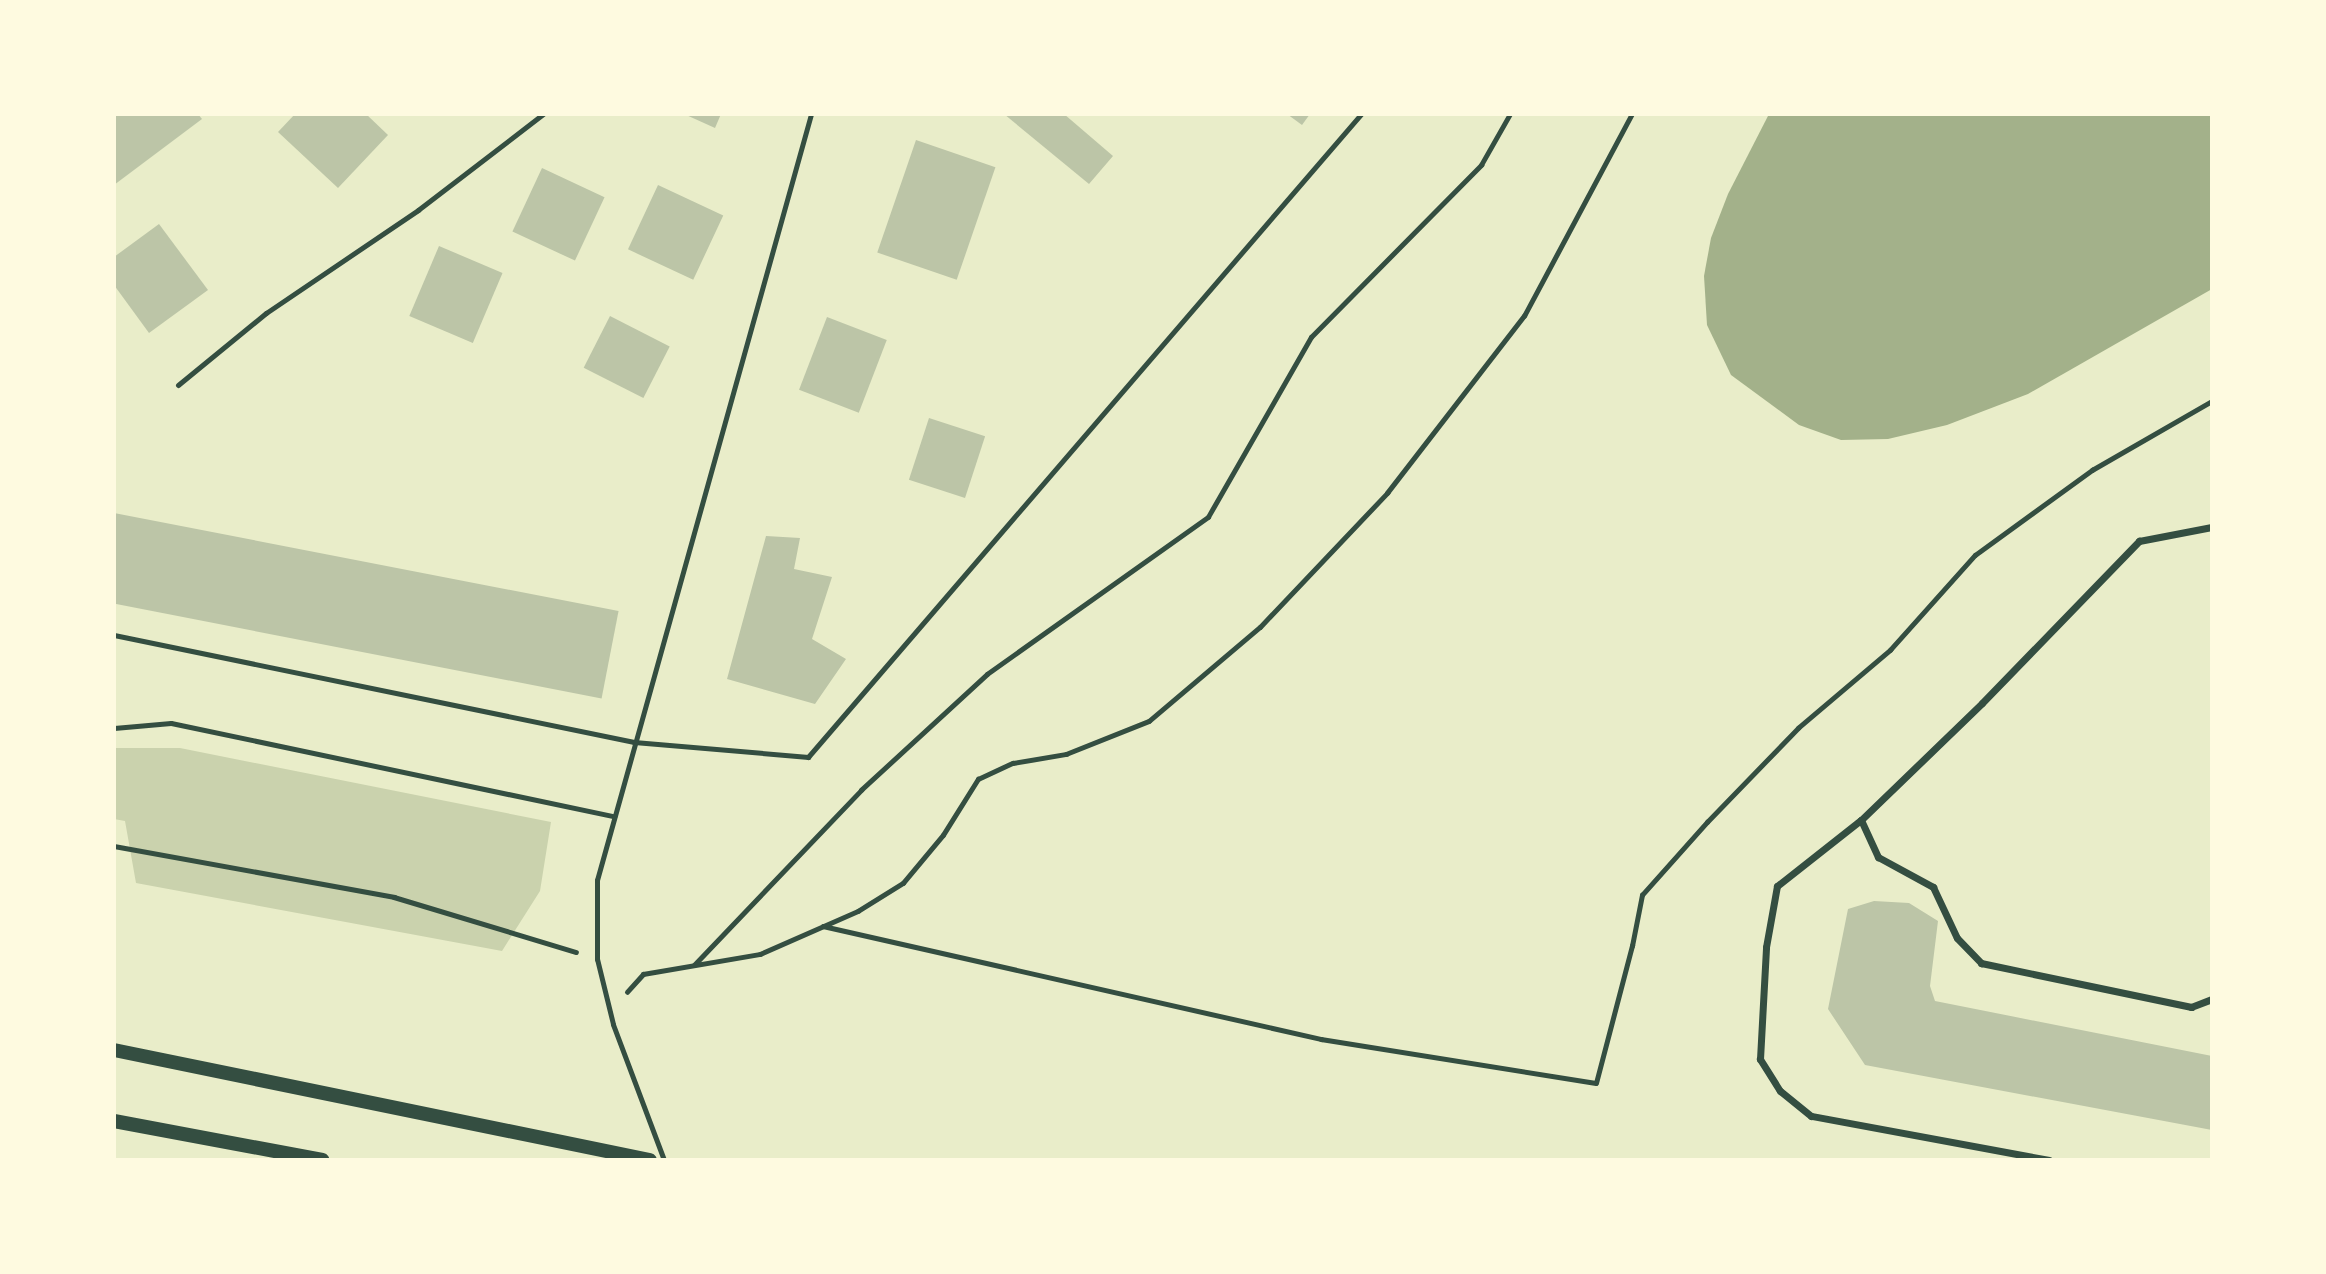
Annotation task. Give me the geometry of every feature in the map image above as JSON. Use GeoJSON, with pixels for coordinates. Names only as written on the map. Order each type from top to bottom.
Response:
{"type":"FeatureCollection","features":[{"type":"Feature","properties":{"kind":"main road"},"geometry":{"type":"LineString","coordinates":[[114,1050],[650,1160]]}},
{"type":"Feature","properties":{"kind":"main road"},"geometry":{"type":"LineString","coordinates":[[114,1121],[322,1160]]}},
{"type":"Feature","properties":{"kind":"street"},"geometry":{"type":"LineString","coordinates":[[2049,1160],[1811,1116],[1780,1091],[1760,1059],[1766,947],[1777,886],[1861,820],[1982,703],[2139,541],[2212,527]]}},
{"type":"Feature","properties":{"kind":"street"},"geometry":{"type":"LineString","coordinates":[[1861,820],[1878,858],[1933,887],[1957,938],[1981,963],[2191,1007],[2212,999]]}},
{"type":"Feature","properties":{"kind":"lane"},"geometry":{"type":"LineString","coordinates":[[178,385],[267,313],[418,210],[543,114]]}},
{"type":"Feature","properties":{"kind":"lane"},"geometry":{"type":"LineString","coordinates":[[664,1160],[613,1024],[597,959],[597,880],[811,114]]}},
{"type":"Feature","properties":{"kind":"lane"},"geometry":{"type":"LineString","coordinates":[[114,635],[634,742],[808,757],[1361,114]]}},
{"type":"Feature","properties":{"kind":"lane"},"geometry":{"type":"LineString","coordinates":[[114,727],[171,723],[614,816]]}},
{"type":"Feature","properties":{"kind":"path"},"geometry":{"type":"LineString","coordinates":[[694,966],[861,790],[987,674],[1208,517],[1311,337],[1481,166],[1510,114]]}},
{"type":"Feature","properties":{"kind":"path"},"geometry":{"type":"LineString","coordinates":[[613,1024],[622,997],[643,974],[760,954],[858,911],[903,883],[943,835],[978,779],[1013,763],[1066,754],[1149,721],[1260,627],[1387,493],[1524,316],[1632,114]]}},
{"type":"Feature","properties":{"kind":"path"},"geometry":{"type":"LineString","coordinates":[[823,926],[1321,1039],[1595,1083],[1632,946],[1642,895],[1707,822],[1798,728],[1890,650],[1975,555],[2092,470],[2212,401]]}},
{"type":"Feature","properties":{"kind":"path"},"geometry":{"type":"LineString","coordinates":[[114,846],[394,897],[597,959]]}},
{"type":"Feature","properties":{"kind":"shaded area"},"geometry":{"type":"Polygon","coordinates":[[[1769,114],[2212,114],[2212,289],[2028,394],[1947,425],[1888,439],[1841,440],[1799,425],[1731,375],[1707,325],[1704,276],[1711,238],[1728,194],[1769,114]]]}},
{"type":"Feature","properties":{"kind":"shaded area"},"geometry":{"type":"Polygon","coordinates":[[[114,748],[180,748],[551,822],[540,891],[502,951],[136,883],[125,821],[114,819],[114,748]]]}},
{"type":"Feature","properties":{"kind":"building"},"geometry":{"type":"Polygon","coordinates":[[[114,114],[198,114],[202,119],[114,185],[114,114]]]}},
{"type":"Feature","properties":{"kind":"building"},"geometry":{"type":"Polygon","coordinates":[[[295,114],[366,114],[388,135],[338,188],[278,132],[295,114]]]}},
{"type":"Feature","properties":{"kind":"building"},"geometry":{"type":"Polygon","coordinates":[[[684,114],[721,114],[715,128],[684,114]]]}},
{"type":"Feature","properties":{"kind":"building"},"geometry":{"type":"Polygon","coordinates":[[[1004,114],[1064,114],[1113,156],[1089,184],[1004,114]]]}},
{"type":"Feature","properties":{"kind":"building"},"geometry":{"type":"Polygon","coordinates":[[[1287,114],[1310,114],[1302,125],[1287,114]]]}},
{"type":"Feature","properties":{"kind":"building"},"geometry":{"type":"Polygon","coordinates":[[[916,140],[995,167],[957,280],[877,253],[916,140]]]}},
{"type":"Feature","properties":{"kind":"building"},"geometry":{"type":"Polygon","coordinates":[[[542,168],[605,197],[575,261],[512,231],[542,168]]]}},
{"type":"Feature","properties":{"kind":"building"},"geometry":{"type":"Polygon","coordinates":[[[658,185],[723,215],[693,280],[628,249],[658,185]]]}},
{"type":"Feature","properties":{"kind":"building"},"geometry":{"type":"Polygon","coordinates":[[[159,224],[208,290],[149,333],[114,285],[114,257],[159,224]]]}},
{"type":"Feature","properties":{"kind":"building"},"geometry":{"type":"Polygon","coordinates":[[[439,246],[503,273],[473,343],[409,316],[439,246]]]}},
{"type":"Feature","properties":{"kind":"building"},"geometry":{"type":"Polygon","coordinates":[[[610,316],[670,346],[643,398],[584,368],[610,316]]]}},
{"type":"Feature","properties":{"kind":"building"},"geometry":{"type":"Polygon","coordinates":[[[827,317],[887,340],[859,413],[799,390],[827,317]]]}},
{"type":"Feature","properties":{"kind":"building"},"geometry":{"type":"Polygon","coordinates":[[[929,418],[985,436],[965,498],[909,480],[929,418]]]}},
{"type":"Feature","properties":{"kind":"building"},"geometry":{"type":"Polygon","coordinates":[[[114,513],[619,611],[602,698],[114,604],[114,513]]]}},
{"type":"Feature","properties":{"kind":"building"},"geometry":{"type":"Polygon","coordinates":[[[766,536],[800,538],[794,569],[832,577],[812,639],[846,659],[815,704],[727,679],[766,536]]]}},
{"type":"Feature","properties":{"kind":"building"},"geometry":{"type":"Polygon","coordinates":[[[1874,901],[1909,903],[1938,921],[1930,986],[1935,1001],[2212,1056],[2212,1130],[1865,1065],[1828,1009],[1848,909],[1874,901]]]}}]}
